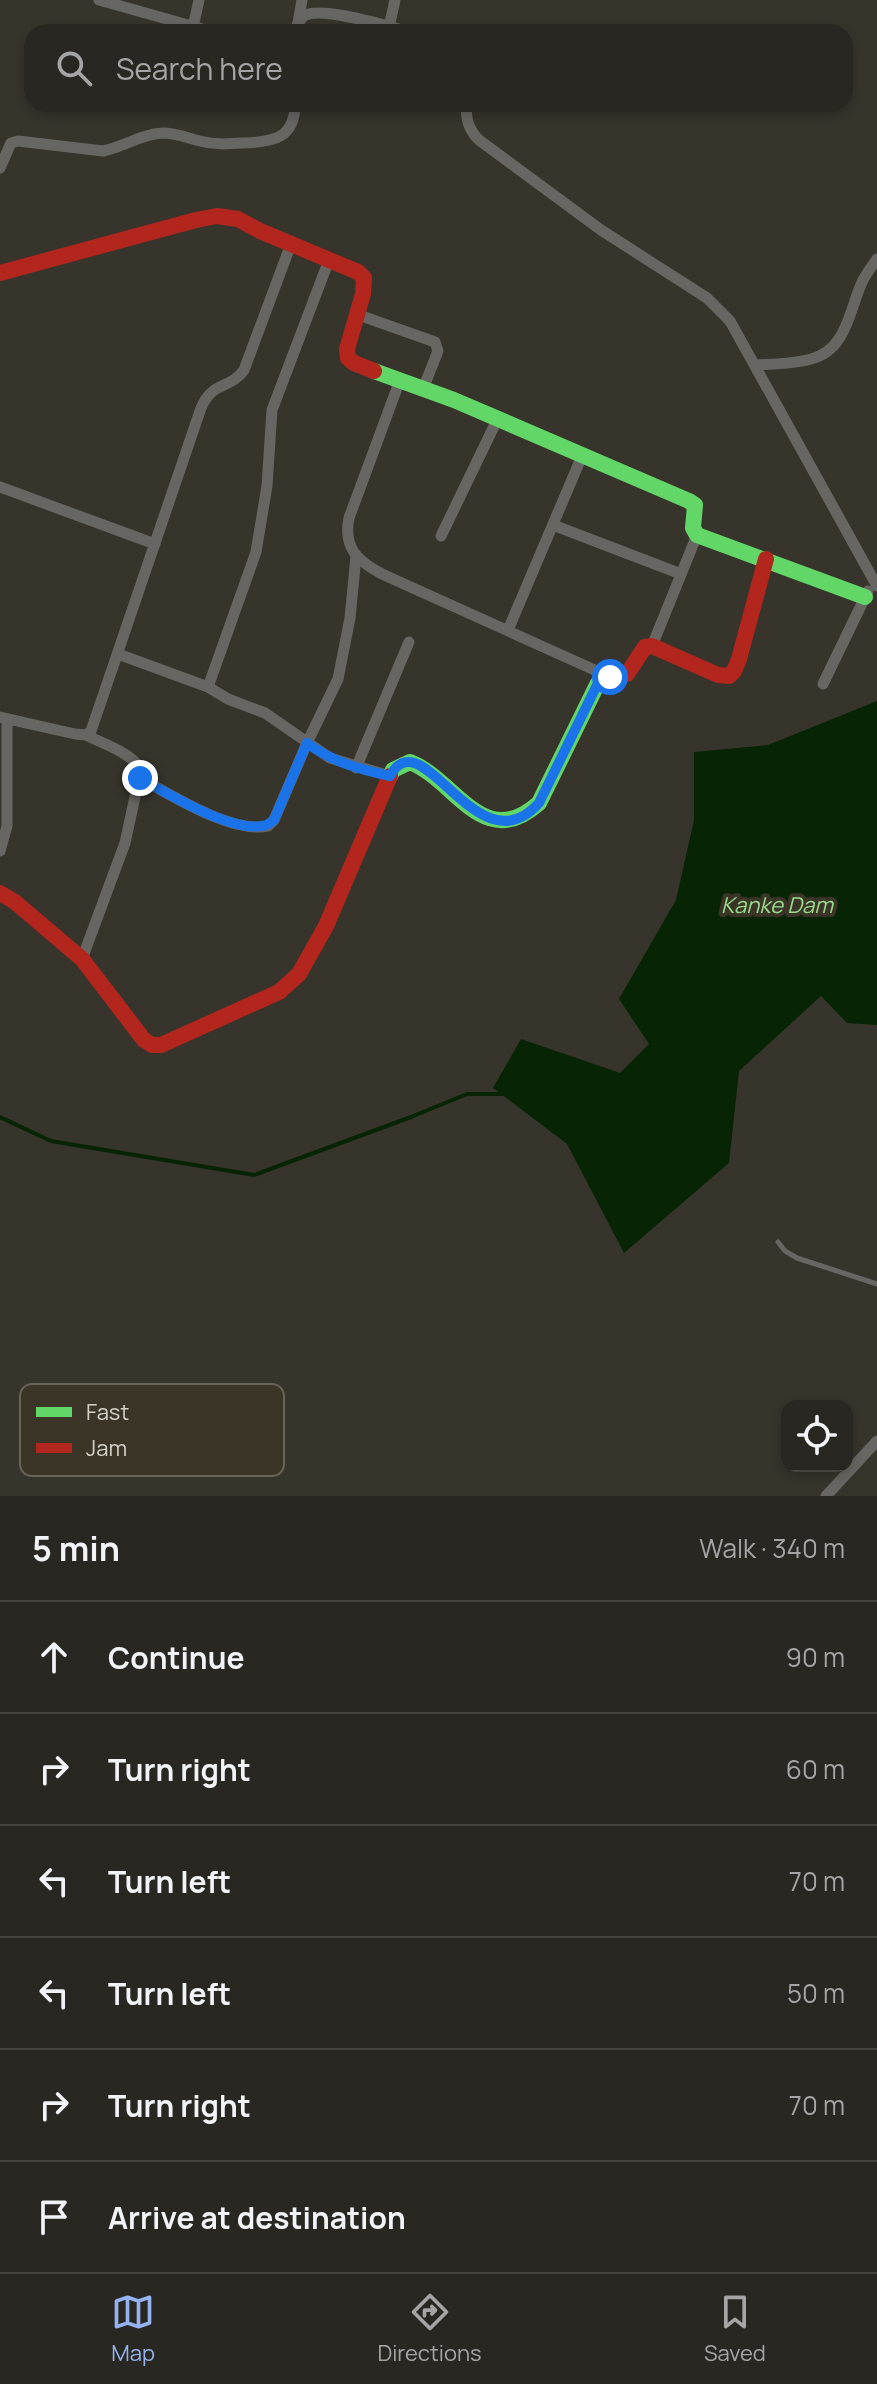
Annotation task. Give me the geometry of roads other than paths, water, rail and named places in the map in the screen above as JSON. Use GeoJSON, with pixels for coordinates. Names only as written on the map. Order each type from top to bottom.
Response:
{"type":"FeatureCollection","features":[{"type":"Feature","properties":{"kind":"street"},"geometry":{"type":"LineString","coordinates":[[99,0],[183,24]]}},
{"type":"Feature","properties":{"kind":"street"},"geometry":{"type":"LineString","coordinates":[[194,24],[199,0]]}},
{"type":"Feature","properties":{"kind":"street"},"geometry":{"type":"LineString","coordinates":[[297,24],[302,0]]}},
{"type":"Feature","properties":{"kind":"street"},"geometry":{"type":"LineString","coordinates":[[390,24],[395,0]]}},
{"type":"Feature","properties":{"kind":"street"},"geometry":{"type":"LineString","coordinates":[[299,24],[305,15],[328,14],[375,24]]}},
{"type":"Feature","properties":{"kind":"street"},"geometry":{"type":"LineString","coordinates":[[0,168],[11,143],[18,141],[103,151],[165,133],[218,144],[267,142],[280,138],[288,131],[295,112]]}},
{"type":"Feature","properties":{"kind":"street"},"geometry":{"type":"LineString","coordinates":[[466,112],[470,130],[479,140],[601,230],[707,298],[730,321],[872,588]]}},
{"type":"Feature","properties":{"kind":"street"},"geometry":{"type":"LineString","coordinates":[[0,273],[217,216],[238,219],[358,272],[364,278],[365,286],[347,349],[348,358],[365,369],[498,418],[689,501],[695,505],[692,526],[697,535],[766,559],[872,588]]}},
{"type":"Feature","properties":{"kind":"street"},"geometry":{"type":"LineString","coordinates":[[86,735],[91,731],[206,397],[233,381],[244,370],[291,244]]}},
{"type":"Feature","properties":{"kind":"street"},"geometry":{"type":"LineString","coordinates":[[756,365],[809,360],[831,349],[844,331],[863,280],[877,259]]}},
{"type":"Feature","properties":{"kind":"street"},"geometry":{"type":"LineString","coordinates":[[208,687],[259,539],[268,477],[272,410],[329,260]]}},
{"type":"Feature","properties":{"kind":"street"},"geometry":{"type":"LineString","coordinates":[[356,314],[435,342],[438,351],[423,389]]}},
{"type":"Feature","properties":{"kind":"street"},"geometry":{"type":"LineString","coordinates":[[400,380],[349,518],[346,531],[356,556],[382,574],[610,677]]}},
{"type":"Feature","properties":{"kind":"street"},"geometry":{"type":"LineString","coordinates":[[441,536],[498,418]]}},
{"type":"Feature","properties":{"kind":"street"},"geometry":{"type":"LineString","coordinates":[[508,630],[582,456]]}},
{"type":"Feature","properties":{"kind":"street"},"geometry":{"type":"LineString","coordinates":[[0,487],[155,544]]}},
{"type":"Feature","properties":{"kind":"street"},"geometry":{"type":"LineString","coordinates":[[553,525],[681,574]]}},
{"type":"Feature","properties":{"kind":"street"},"geometry":{"type":"LineString","coordinates":[[652,646],[697,535]]}},
{"type":"Feature","properties":{"kind":"street"},"geometry":{"type":"LineString","coordinates":[[140,778],[194,808],[248,826],[261,828],[274,820],[338,679],[350,618],[356,556]]}},
{"type":"Feature","properties":{"kind":"street"},"geometry":{"type":"LineString","coordinates":[[0,893],[82,959],[144,1040],[152,1045],[161,1045],[279,992],[299,974],[326,926],[393,770],[410,762],[422,766],[472,810],[488,818],[521,818],[539,803],[601,679],[627,674],[645,647],[652,646],[718,675],[729,676],[734,671],[766,559]]}},
{"type":"Feature","properties":{"kind":"street"},"geometry":{"type":"LineString","coordinates":[[823,684],[872,588]]}},
{"type":"Feature","properties":{"kind":"street"},"geometry":{"type":"LineString","coordinates":[[356,768],[409,642]]}},
{"type":"Feature","properties":{"kind":"street"},"geometry":{"type":"LineString","coordinates":[[118,654],[208,687],[228,699],[265,713],[330,758],[390,776]]}},
{"type":"Feature","properties":{"kind":"street"},"geometry":{"type":"LineString","coordinates":[[0,851],[7,826],[4,718],[86,735],[137,763],[141,769],[140,778],[125,843],[82,959]]}},
{"type":"Feature","properties":{"kind":"street"},"geometry":{"type":"LineString","coordinates":[[826,1496],[877,1441]]}},
{"type":"Feature","properties":{"kind":"lane"},"geometry":{"type":"LineString","coordinates":[[778,1242],[797,1258],[877,1284]]}},
{"type":"Feature","properties":{"kind":"water","name":"Kanke Dam"},"geometry":{"type":"Polygon","coordinates":[[[877,701],[877,1025],[847,1023],[821,996],[739,1071],[729,1163],[624,1253],[567,1144],[493,1088],[521,1039],[620,1073],[649,1044],[619,999],[676,900],[694,820],[694,752],[768,745],[877,701]]]}},
{"type":"Feature","properties":{"kind":"waterway"},"geometry":{"type":"LineString","coordinates":[[0,1117],[51,1141],[254,1175],[467,1094],[506,1094]]}}]}
